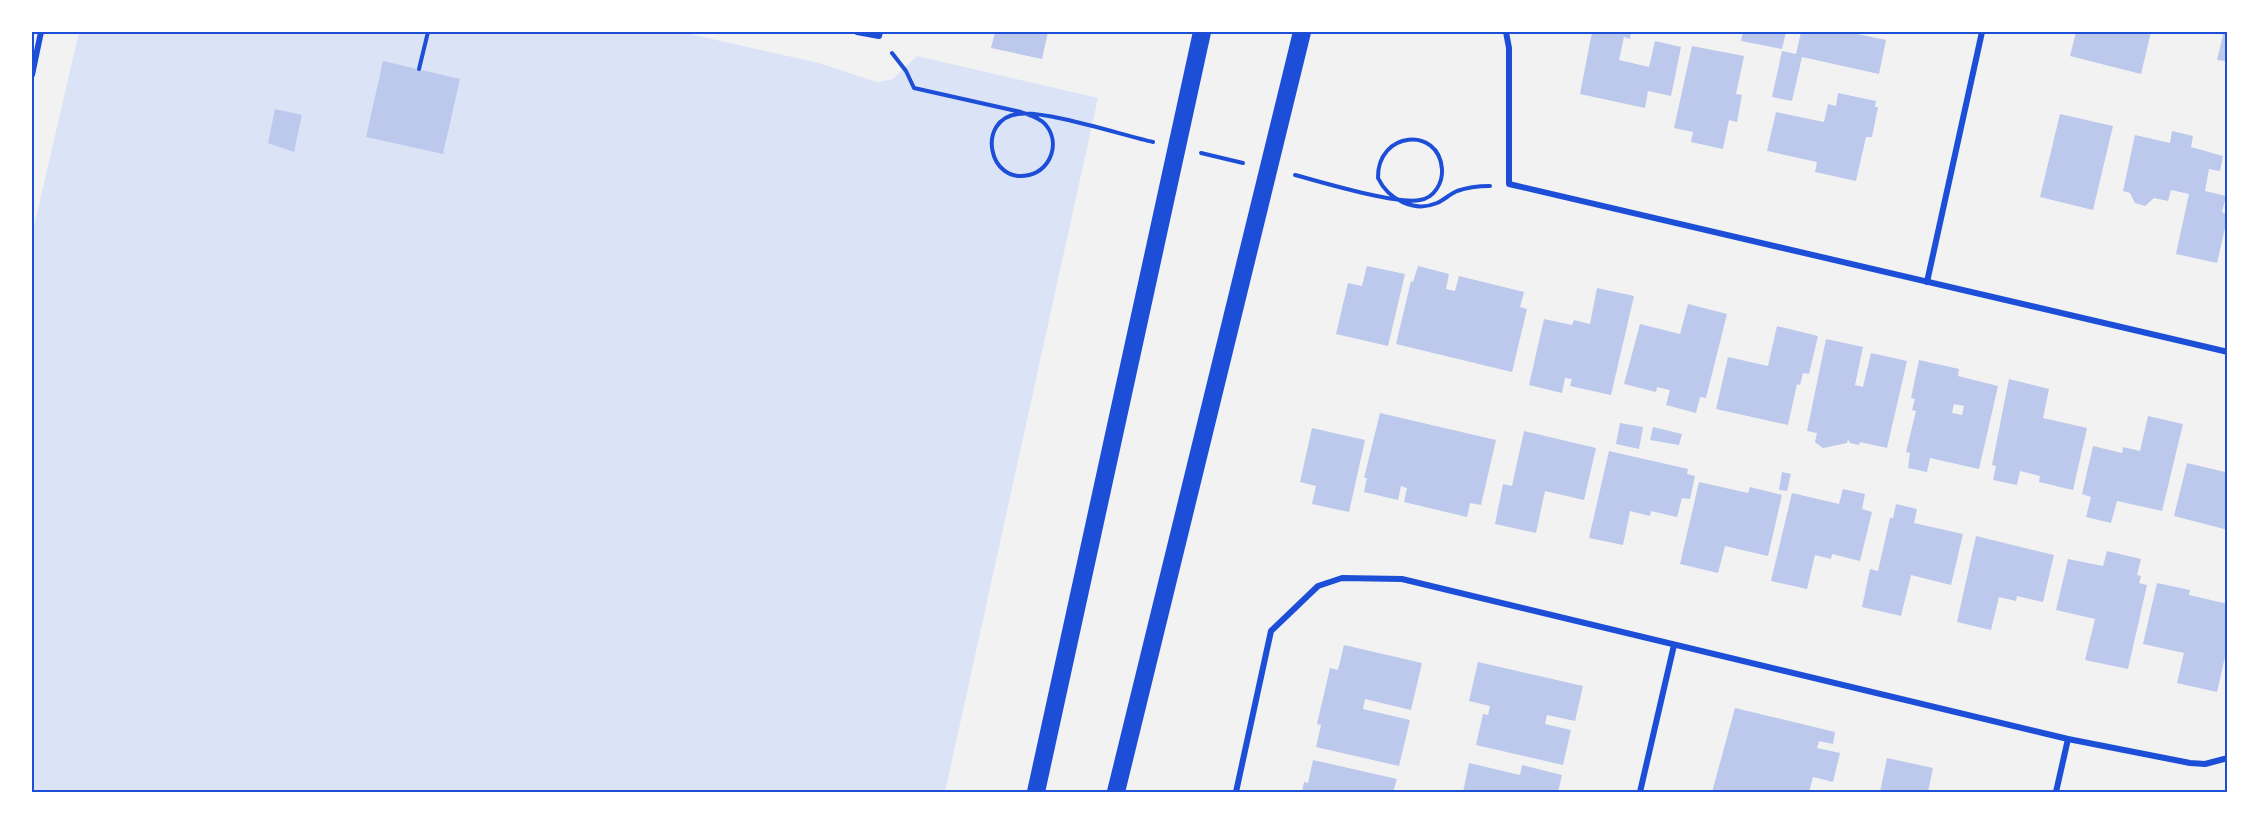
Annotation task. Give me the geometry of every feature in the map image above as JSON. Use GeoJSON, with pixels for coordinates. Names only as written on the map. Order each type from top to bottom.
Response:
{"type":"FeatureCollection","features":[{"type":"Feature","properties":{"kind":"highway"},"geometry":{"type":"LineString","coordinates":[[1036,792],[1202,32]]}},
{"type":"Feature","properties":{"kind":"highway"},"geometry":{"type":"LineString","coordinates":[[1116,792],[1302,32]]}},
{"type":"Feature","properties":{"kind":"street"},"geometry":{"type":"LineString","coordinates":[[32,75],[41,32]]}},
{"type":"Feature","properties":{"kind":"street"},"geometry":{"type":"LineString","coordinates":[[857,32],[879,34]]}},
{"type":"Feature","properties":{"kind":"street"},"geometry":{"type":"LineString","coordinates":[[1506,32],[1509,48],[1509,184],[2228,352]]}},
{"type":"Feature","properties":{"kind":"street"},"geometry":{"type":"LineString","coordinates":[[1927,282],[1982,32]]}},
{"type":"Feature","properties":{"kind":"street"},"geometry":{"type":"LineString","coordinates":[[1236,792],[1271,631],[1318,586],[1342,578],[1402,579],[2068,739],[2190,763],[2205,764],[2228,758]]}},
{"type":"Feature","properties":{"kind":"street"},"geometry":{"type":"LineString","coordinates":[[1640,792],[1674,645]]}},
{"type":"Feature","properties":{"kind":"street"},"geometry":{"type":"LineString","coordinates":[[2056,792],[2068,739]]}},
{"type":"Feature","properties":{"kind":"path"},"geometry":{"type":"LineString","coordinates":[[419,69],[428,32]]}},
{"type":"Feature","properties":{"kind":"path"},"geometry":{"type":"LineString","coordinates":[[879,34],[906,71],[914,88],[1021,112],[1029,115],[1037,118],[1045,124],[1053,142],[1049,162],[1042,169],[1024,177],[1014,176],[996,164],[991,154],[990,143],[999,123],[1018,114],[1028,115],[1038,116],[1048,117],[1161,144]]}},
{"type":"Feature","properties":{"kind":"path"},"geometry":{"type":"LineString","coordinates":[[1285,173],[1384,196],[1393,198],[1401,200],[1421,200],[1437,189],[1442,170],[1435,150],[1417,140],[1396,142],[1387,148],[1381,157],[1378,178],[1390,196],[1399,202],[1421,206],[1436,204],[1455,191],[1468,187],[1509,184]]}},
{"type":"Feature","properties":{"kind":"path"},"geometry":{"type":"LineString","coordinates":[[1195,152],[1251,165]]}},
{"type":"Feature","properties":{"kind":"shaded area"},"geometry":{"type":"Polygon","coordinates":[[[79,32],[681,32],[819,63],[877,82],[893,79],[917,56],[1098,98],[945,792],[32,792],[32,235],[79,32]]]}},
{"type":"Feature","properties":{"kind":"building"},"geometry":{"type":"Polygon","coordinates":[[[995,32],[1048,32],[1042,59],[991,48],[995,32]]]}},
{"type":"Feature","properties":{"kind":"building"},"geometry":{"type":"Polygon","coordinates":[[[1592,32],[1631,32],[1630,39],[1624,37],[1619,60],[1649,67],[1655,41],[1681,47],[1671,96],[1648,91],[1645,108],[1580,94],[1592,32]]]}},
{"type":"Feature","properties":{"kind":"building"},"geometry":{"type":"Polygon","coordinates":[[[1743,32],[1786,32],[1782,49],[1741,41],[1743,32]]]}},
{"type":"Feature","properties":{"kind":"building"},"geometry":{"type":"Polygon","coordinates":[[[1801,32],[1848,32],[1886,40],[1879,74],[1802,57],[1792,101],[1772,97],[1782,51],[1796,54],[1801,32]]]}},
{"type":"Feature","properties":{"kind":"building"},"geometry":{"type":"Polygon","coordinates":[[[2076,32],[2151,32],[2141,74],[2070,56],[2076,32]]]}},
{"type":"Feature","properties":{"kind":"building"},"geometry":{"type":"Polygon","coordinates":[[[2216,32],[2228,32],[2228,59],[2225,61],[2217,60],[2223,35],[2216,32]]]}},
{"type":"Feature","properties":{"kind":"building"},"geometry":{"type":"Polygon","coordinates":[[[1692,46],[1744,56],[1736,94],[1742,95],[1737,122],[1729,120],[1723,149],[1691,142],[1693,132],[1674,128],[1692,46]]]}},
{"type":"Feature","properties":{"kind":"building"},"geometry":{"type":"Polygon","coordinates":[[[383,61],[460,79],[443,154],[366,137],[383,61]]]}},
{"type":"Feature","properties":{"kind":"building"},"geometry":{"type":"Polygon","coordinates":[[[1838,93],[1876,101],[1875,107],[1878,107],[1872,137],[1866,137],[1856,181],[1815,172],[1817,162],[1767,151],[1776,112],[1824,122],[1828,104],[1836,106],[1838,93]]]}},
{"type":"Feature","properties":{"kind":"building"},"geometry":{"type":"Polygon","coordinates":[[[275,109],[302,115],[294,152],[268,143],[275,109]]]}},
{"type":"Feature","properties":{"kind":"building"},"geometry":{"type":"Polygon","coordinates":[[[2060,114],[2113,126],[2093,210],[2040,197],[2060,114]]]}},
{"type":"Feature","properties":{"kind":"building"},"geometry":{"type":"Polygon","coordinates":[[[2172,131],[2193,136],[2191,147],[2223,156],[2220,171],[2209,169],[2205,191],[2226,196],[2222,212],[2228,215],[2217,263],[2176,254],[2189,194],[2171,190],[2168,201],[2154,198],[2145,206],[2135,203],[2130,193],[2123,191],[2135,135],[2170,143],[2172,131]]]}},
{"type":"Feature","properties":{"kind":"building"},"geometry":{"type":"Polygon","coordinates":[[[1367,266],[1405,274],[1388,346],[1336,334],[1348,283],[1362,286],[1367,266]]]}},
{"type":"Feature","properties":{"kind":"building"},"geometry":{"type":"Polygon","coordinates":[[[1418,266],[1449,274],[1446,289],[1455,291],[1459,276],[1524,292],[1520,307],[1527,309],[1512,372],[1396,344],[1411,281],[1413,282],[1418,266]]]}},
{"type":"Feature","properties":{"kind":"building"},"geometry":{"type":"Polygon","coordinates":[[[1597,288],[1634,296],[1611,395],[1570,386],[1572,379],[1565,378],[1562,393],[1529,385],[1544,319],[1572,325],[1574,320],[1590,324],[1597,288]]]}},
{"type":"Feature","properties":{"kind":"building"},"geometry":{"type":"Polygon","coordinates":[[[1688,304],[1727,314],[1706,398],[1700,397],[1696,413],[1666,405],[1670,390],[1657,387],[1656,392],[1624,384],[1640,324],[1680,334],[1688,304]]]}},
{"type":"Feature","properties":{"kind":"building"},"geometry":{"type":"Polygon","coordinates":[[[1777,326],[1818,336],[1809,374],[1803,373],[1800,385],[1797,384],[1788,425],[1716,409],[1728,357],[1768,366],[1777,326]]]}},
{"type":"Feature","properties":{"kind":"building"},"geometry":{"type":"Polygon","coordinates":[[[1826,339],[1863,347],[1855,385],[1863,387],[1871,353],[1907,361],[1887,448],[1860,442],[1859,445],[1850,443],[1848,439],[1847,443],[1823,448],[1815,442],[1817,433],[1807,431],[1826,339]]]}},
{"type":"Feature","properties":{"kind":"building"},"geometry":{"type":"Polygon","coordinates":[[[1919,360],[1959,369],[1958,376],[1998,386],[1979,469],[1930,458],[1927,472],[1908,468],[1910,453],[1906,452],[1916,411],[1912,410],[1915,399],[1911,398],[1919,360]],[[1954,404],[1952,413],[1962,415],[1964,406],[1954,404]]]}},
{"type":"Feature","properties":{"kind":"building"},"geometry":{"type":"Polygon","coordinates":[[[2009,379],[2049,389],[2043,418],[2087,428],[2073,490],[2039,482],[2040,476],[2020,471],[2017,485],[1993,480],[1996,466],[1992,465],[2009,379]]]}},
{"type":"Feature","properties":{"kind":"building"},"geometry":{"type":"Polygon","coordinates":[[[1380,413],[1496,440],[1481,505],[1470,503],[1467,517],[1404,502],[1407,488],[1401,486],[1398,500],[1364,492],[1367,478],[1364,478],[1380,413]]]}},
{"type":"Feature","properties":{"kind":"building"},"geometry":{"type":"Polygon","coordinates":[[[2148,416],[2183,424],[2162,511],[2117,501],[2111,523],[2086,517],[2091,497],[2082,494],[2093,446],[2122,453],[2123,447],[2140,451],[2148,416]]]}},
{"type":"Feature","properties":{"kind":"building"},"geometry":{"type":"Polygon","coordinates":[[[1620,423],[1643,427],[1639,449],[1616,444],[1620,423]]]}},
{"type":"Feature","properties":{"kind":"building"},"geometry":{"type":"Polygon","coordinates":[[[1653,427],[1682,434],[1679,445],[1650,440],[1653,427]]]}},
{"type":"Feature","properties":{"kind":"building"},"geometry":{"type":"Polygon","coordinates":[[[1312,428],[1365,440],[1349,512],[1312,504],[1316,486],[1300,482],[1312,428]]]}},
{"type":"Feature","properties":{"kind":"building"},"geometry":{"type":"Polygon","coordinates":[[[1524,431],[1596,448],[1584,500],[1545,491],[1536,533],[1495,524],[1503,484],[1512,486],[1524,431]]]}},
{"type":"Feature","properties":{"kind":"building"},"geometry":{"type":"Polygon","coordinates":[[[1609,451],[1688,469],[1687,474],[1695,476],[1690,499],[1682,498],[1677,517],[1651,511],[1650,516],[1630,511],[1623,545],[1589,538],[1609,451]]]}},
{"type":"Feature","properties":{"kind":"building"},"geometry":{"type":"Polygon","coordinates":[[[2187,463],[2225,472],[2228,464],[2228,530],[2174,516],[2187,463]]]}},
{"type":"Feature","properties":{"kind":"building"},"geometry":{"type":"Polygon","coordinates":[[[1782,472],[1791,474],[1787,491],[1779,490],[1782,472]]]}},
{"type":"Feature","properties":{"kind":"building"},"geometry":{"type":"Polygon","coordinates":[[[1699,482],[1748,493],[1750,487],[1782,495],[1768,556],[1725,546],[1718,573],[1680,564],[1699,482]]]}},
{"type":"Feature","properties":{"kind":"building"},"geometry":{"type":"Polygon","coordinates":[[[1843,489],[1865,494],[1862,509],[1872,512],[1860,561],[1832,554],[1831,559],[1815,555],[1807,589],[1771,581],[1792,493],[1839,504],[1843,489]]]}},
{"type":"Feature","properties":{"kind":"building"},"geometry":{"type":"Polygon","coordinates":[[[1896,504],[1917,509],[1914,523],[1963,534],[1951,585],[1911,575],[1901,616],[1862,607],[1870,569],[1878,571],[1890,518],[1893,518],[1896,504]]]}},
{"type":"Feature","properties":{"kind":"building"},"geometry":{"type":"Polygon","coordinates":[[[1976,536],[2054,555],[2043,602],[2017,596],[2016,601],[1999,597],[1991,630],[1957,622],[1976,536]]]}},
{"type":"Feature","properties":{"kind":"building"},"geometry":{"type":"Polygon","coordinates":[[[2107,551],[2141,559],[2137,575],[2141,576],[2139,583],[2147,585],[2128,669],[2085,660],[2095,619],[2056,610],[2068,559],[2103,566],[2107,551]]]}},
{"type":"Feature","properties":{"kind":"building"},"geometry":{"type":"Polygon","coordinates":[[[2157,583],[2190,590],[2189,595],[2228,604],[2228,644],[2217,692],[2177,683],[2184,653],[2143,644],[2157,583]]]}},
{"type":"Feature","properties":{"kind":"building"},"geometry":{"type":"Polygon","coordinates":[[[1344,645],[1422,663],[1411,710],[1365,699],[1363,709],[1410,720],[1399,766],[1316,747],[1321,725],[1317,724],[1330,668],[1338,670],[1344,645]]]}},
{"type":"Feature","properties":{"kind":"building"},"geometry":{"type":"Polygon","coordinates":[[[1478,662],[1583,686],[1575,721],[1547,715],[1545,724],[1571,730],[1563,765],[1476,745],[1483,714],[1488,715],[1490,706],[1469,701],[1478,662]]]}},
{"type":"Feature","properties":{"kind":"building"},"geometry":{"type":"Polygon","coordinates":[[[1735,708],[1835,732],[1833,744],[1819,741],[1817,748],[1840,753],[1833,782],[1813,777],[1809,792],[1712,792],[1735,708]]]}},
{"type":"Feature","properties":{"kind":"building"},"geometry":{"type":"Polygon","coordinates":[[[1887,758],[1933,768],[1928,792],[1880,792],[1887,758]]]}},
{"type":"Feature","properties":{"kind":"building"},"geometry":{"type":"Polygon","coordinates":[[[1313,760],[1397,779],[1393,792],[1302,792],[1304,782],[1308,783],[1313,760]]]}},
{"type":"Feature","properties":{"kind":"building"},"geometry":{"type":"Polygon","coordinates":[[[1469,763],[1520,775],[1522,765],[1562,775],[1558,792],[1463,792],[1469,763]]]}}]}
